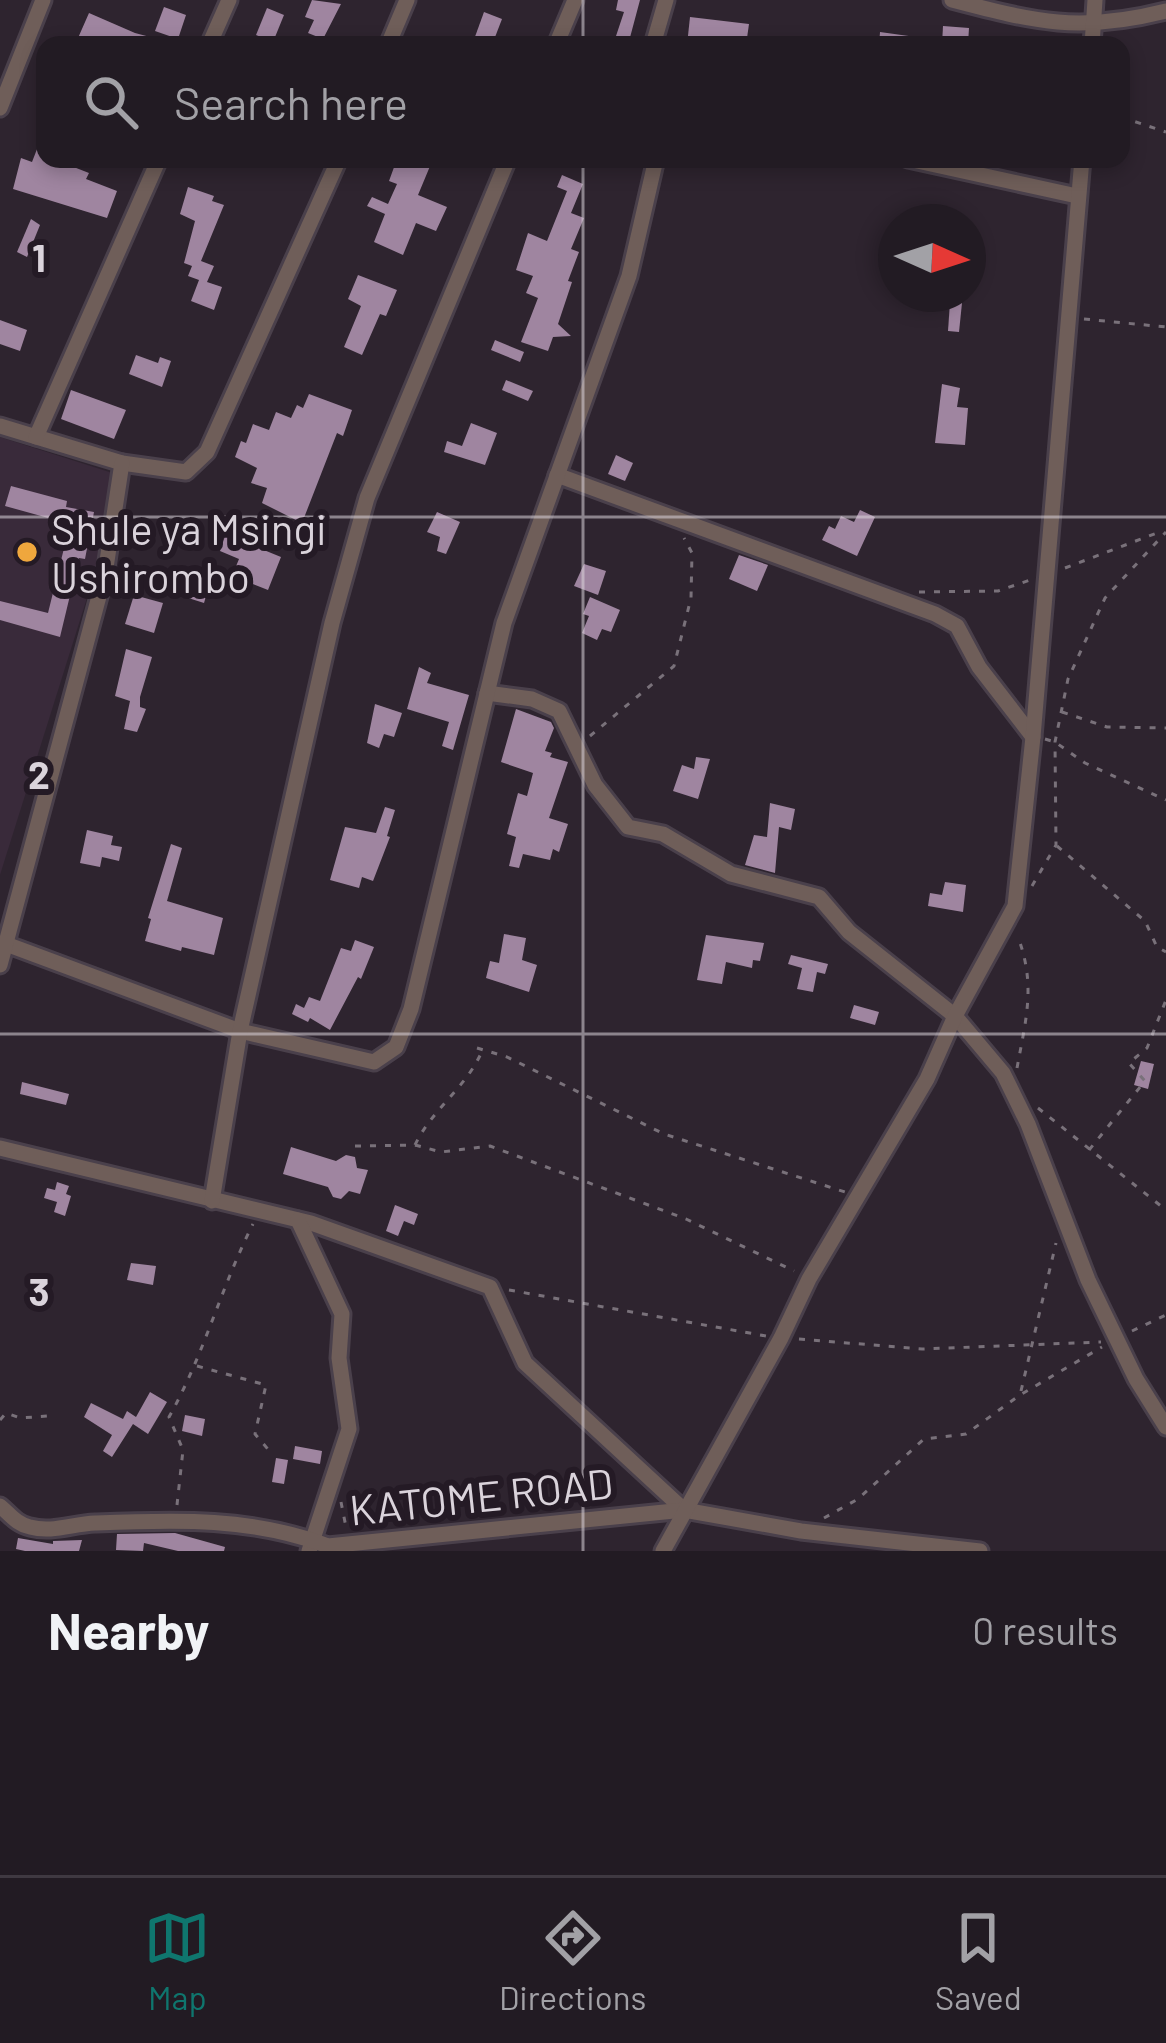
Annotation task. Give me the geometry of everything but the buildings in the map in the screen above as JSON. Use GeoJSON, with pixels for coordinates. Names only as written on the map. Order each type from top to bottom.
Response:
{"type":"FeatureCollection","features":[{"type":"Feature","properties":{"kind":"street"},"geometry":{"type":"LineString","coordinates":[[0,108],[43,0]]}},
{"type":"Feature","properties":{"kind":"street"},"geometry":{"type":"LineString","coordinates":[[213,36],[229,0]]}},
{"type":"Feature","properties":{"kind":"street"},"geometry":{"type":"LineString","coordinates":[[392,36],[407,0]]}},
{"type":"Feature","properties":{"kind":"street"},"geometry":{"type":"LineString","coordinates":[[560,36],[575,0]]}},
{"type":"Feature","properties":{"kind":"street"},"geometry":{"type":"LineString","coordinates":[[656,36],[666,0]]}},
{"type":"Feature","properties":{"kind":"street"},"geometry":{"type":"LineString","coordinates":[[952,0],[1038,22],[1093,24],[1166,11]]}},
{"type":"Feature","properties":{"kind":"street"},"geometry":{"type":"LineString","coordinates":[[1092,36],[1095,0]]}},
{"type":"Feature","properties":{"kind":"street"},"geometry":{"type":"LineString","coordinates":[[36,437],[155,168]]}},
{"type":"Feature","properties":{"kind":"street"},"geometry":{"type":"LineString","coordinates":[[0,426],[122,463],[186,472],[207,452],[334,168]]}},
{"type":"Feature","properties":{"kind":"street"},"geometry":{"type":"LineString","coordinates":[[212,1201],[240,1030],[332,623],[367,498],[504,168]]}},
{"type":"Feature","properties":{"kind":"street"},"geometry":{"type":"LineString","coordinates":[[6,944],[240,1030],[374,1062],[396,1047],[411,1009],[504,623],[628,276],[654,168]]}},
{"type":"Feature","properties":{"kind":"street"},"geometry":{"type":"LineString","coordinates":[[949,168],[1077,196]]}},
{"type":"Feature","properties":{"kind":"street"},"geometry":{"type":"LineString","coordinates":[[663,1551],[809,1279],[927,1078],[1015,906],[1081,168]]}},
{"type":"Feature","properties":{"kind":"street"},"geometry":{"type":"LineString","coordinates":[[0,965],[105,574],[122,463]]}},
{"type":"Feature","properties":{"kind":"street"},"geometry":{"type":"LineString","coordinates":[[557,475],[957,626],[980,667],[1033,736]]}},
{"type":"Feature","properties":{"kind":"street"},"geometry":{"type":"LineString","coordinates":[[487,692],[532,699],[559,711],[596,784],[628,827],[663,834],[731,874],[819,897],[849,932],[955,1016],[1003,1072],[1088,1280],[1166,1426]]}},
{"type":"Feature","properties":{"kind":"street"},"geometry":{"type":"LineString","coordinates":[[0,894],[20,900]]}},
{"type":"Feature","properties":{"kind":"street"},"geometry":{"type":"LineString","coordinates":[[0,1148],[298,1220],[490,1287],[525,1363],[684,1510]]}},
{"type":"Feature","properties":{"kind":"street"},"geometry":{"type":"LineString","coordinates":[[298,1220],[341,1314],[339,1358],[350,1429],[311,1545]]}},
{"type":"Feature","properties":{"kind":"street","name":"KATOME ROAD"},"geometry":{"type":"LineString","coordinates":[[0,1506],[26,1527],[51,1530],[88,1523],[174,1519],[286,1530],[311,1545],[328,1546],[684,1510],[801,1531],[980,1551]]}},
{"type":"Feature","properties":{"kind":"path"},"geometry":{"type":"LineString","coordinates":[[1130,120],[1166,132]]}},
{"type":"Feature","properties":{"kind":"path"},"geometry":{"type":"LineString","coordinates":[[1067,317],[1166,327]]}},
{"type":"Feature","properties":{"kind":"path"},"geometry":{"type":"LineString","coordinates":[[575,745],[604,728],[674,666],[691,598],[692,553],[675,520]]}},
{"type":"Feature","properties":{"kind":"path"},"geometry":{"type":"LineString","coordinates":[[903,591],[998,591],[1166,531]]}},
{"type":"Feature","properties":{"kind":"path"},"geometry":{"type":"LineString","coordinates":[[1023,1082],[1017,1069],[1029,1006],[1029,967],[1016,932],[1015,906],[1038,879],[1056,845],[1055,742],[1068,679],[1105,598],[1166,531]]}},
{"type":"Feature","properties":{"kind":"path"},"geometry":{"type":"LineString","coordinates":[[1061,712],[1107,728],[1166,728]]}},
{"type":"Feature","properties":{"kind":"path"},"geometry":{"type":"LineString","coordinates":[[1033,736],[1055,742],[1085,763],[1166,800]]}},
{"type":"Feature","properties":{"kind":"path"},"geometry":{"type":"LineString","coordinates":[[1056,845],[1145,921],[1157,947],[1166,952]]}},
{"type":"Feature","properties":{"kind":"path"},"geometry":{"type":"LineString","coordinates":[[1089,1150],[1145,1081],[1129,1063],[1147,1048],[1166,1000]]}},
{"type":"Feature","properties":{"kind":"path"},"geometry":{"type":"LineString","coordinates":[[415,1145],[424,1125],[473,1071],[480,1049],[507,1057],[664,1134],[858,1196]]}},
{"type":"Feature","properties":{"kind":"path"},"geometry":{"type":"LineString","coordinates":[[1035,1105],[1166,1210]]}},
{"type":"Feature","properties":{"kind":"path"},"geometry":{"type":"LineString","coordinates":[[355,1146],[415,1145],[441,1152],[490,1146],[686,1219],[809,1279]]}},
{"type":"Feature","properties":{"kind":"path"},"geometry":{"type":"LineString","coordinates":[[174,1519],[183,1450],[169,1417],[259,1212]]}},
{"type":"Feature","properties":{"kind":"path"},"geometry":{"type":"LineString","coordinates":[[1020,1395],[1064,1219]]}},
{"type":"Feature","properties":{"kind":"path"},"geometry":{"type":"LineString","coordinates":[[801,1531],[858,1499],[924,1439],[966,1434],[1020,1395],[1116,1338],[1166,1315]]}},
{"type":"Feature","properties":{"kind":"path"},"geometry":{"type":"LineString","coordinates":[[195,1365],[266,1385],[255,1434],[272,1454]]}},
{"type":"Feature","properties":{"kind":"path"},"geometry":{"type":"LineString","coordinates":[[0,1420],[6,1413],[20,1418],[48,1416]]}},
{"type":"Feature","properties":{"kind":"path"},"geometry":{"type":"LineString","coordinates":[[340,1497],[349,1544]]}},
{"type":"Feature","properties":{"kind":"shaded area"},"geometry":{"type":"Polygon","coordinates":[[[0,437],[125,477],[0,875],[0,437]]]}},
{"type":"Feature","properties":{"kind":"place","name":"Shule ya Msingi Ushirombo"},"geometry":{"type":"Point","coordinates":[27,552]}}]}
